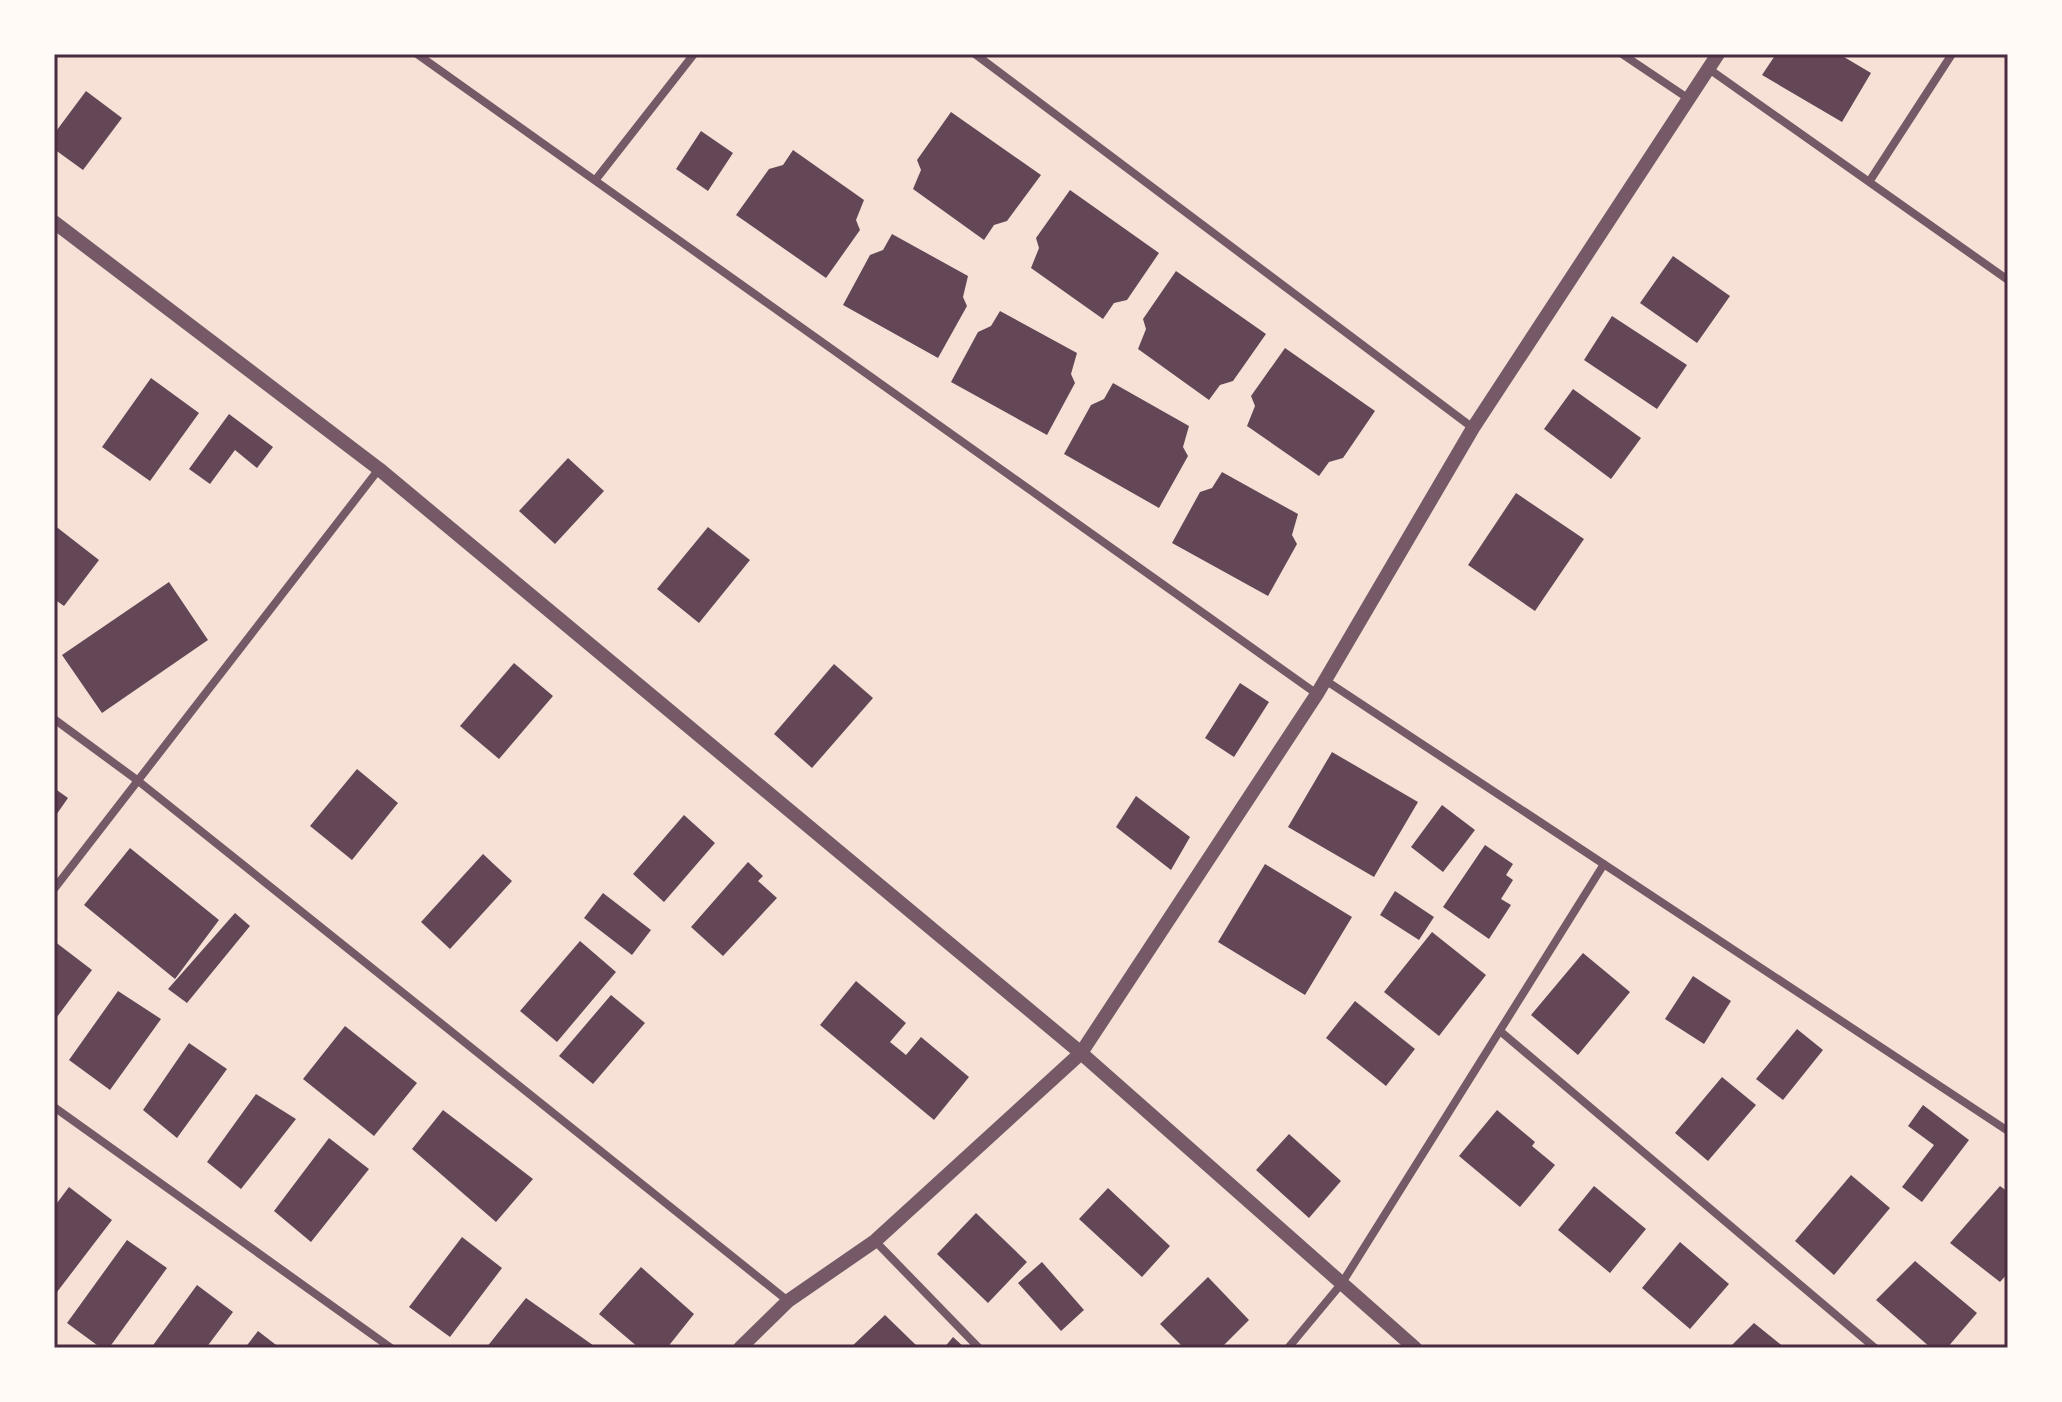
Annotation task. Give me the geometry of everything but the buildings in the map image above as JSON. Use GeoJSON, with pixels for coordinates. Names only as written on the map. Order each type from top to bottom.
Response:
{"type":"FeatureCollection","features":[{"type":"Feature","properties":{"kind":"street"},"geometry":{"type":"LineString","coordinates":[[417,54],[597,178],[1317,694]]}},
{"type":"Feature","properties":{"kind":"street"},"geometry":{"type":"LineString","coordinates":[[597,178],[694,54]]}},
{"type":"Feature","properties":{"kind":"street"},"geometry":{"type":"LineString","coordinates":[[975,54],[1473,428]]}},
{"type":"Feature","properties":{"kind":"street"},"geometry":{"type":"LineString","coordinates":[[1622,54],[1689,99]]}},
{"type":"Feature","properties":{"kind":"street"},"geometry":{"type":"LineString","coordinates":[[740,1348],[788,1301],[875,1241],[1081,1053],[1317,694],[1473,428],[1718,54]]}},
{"type":"Feature","properties":{"kind":"street"},"geometry":{"type":"LineString","coordinates":[[1869,182],[1952,54]]}},
{"type":"Feature","properties":{"kind":"street"},"geometry":{"type":"LineString","coordinates":[[1709,69],[2008,280]]}},
{"type":"Feature","properties":{"kind":"street"},"geometry":{"type":"LineString","coordinates":[[54,222],[379,469],[1081,1053],[1415,1348]]}},
{"type":"Feature","properties":{"kind":"street"},"geometry":{"type":"LineString","coordinates":[[54,889],[379,469]]}},
{"type":"Feature","properties":{"kind":"street"},"geometry":{"type":"LineString","coordinates":[[1325,680],[2008,1131]]}},
{"type":"Feature","properties":{"kind":"street"},"geometry":{"type":"LineString","coordinates":[[54,719],[137,780],[788,1301]]}},
{"type":"Feature","properties":{"kind":"street"},"geometry":{"type":"LineString","coordinates":[[1288,1348],[1342,1283],[1604,864]]}},
{"type":"Feature","properties":{"kind":"street"},"geometry":{"type":"LineString","coordinates":[[1500,1031],[1875,1348]]}},
{"type":"Feature","properties":{"kind":"street"},"geometry":{"type":"LineString","coordinates":[[54,1107],[391,1348]]}},
{"type":"Feature","properties":{"kind":"street"},"geometry":{"type":"LineString","coordinates":[[875,1241],[979,1348]]}}]}
